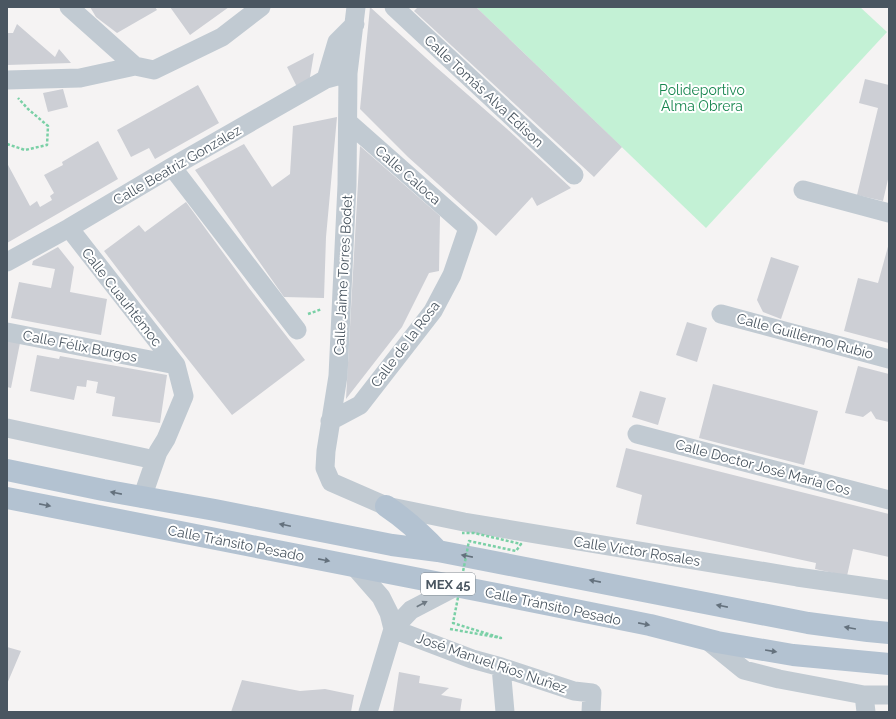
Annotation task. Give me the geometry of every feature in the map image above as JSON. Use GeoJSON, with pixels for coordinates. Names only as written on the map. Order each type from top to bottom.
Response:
{"type":"FeatureCollection","features":[{"type":"Feature","properties":{"kind":"main road","name":"Calle Tránsito Pesado"},"geometry":{"type":"LineString","coordinates":[[7,470],[142,498],[215,510],[392,545],[438,551],[808,623],[889,633]]}},
{"type":"Feature","properties":{"kind":"main road","name":"Calle Tránsito Pesado"},"geometry":{"type":"LineString","coordinates":[[7,498],[354,565],[650,626],[707,640],[793,655],[889,664]]}},
{"type":"Feature","properties":{"kind":"main road"},"geometry":{"type":"LineString","coordinates":[[386,506],[416,528],[438,551]]}},
{"type":"Feature","properties":{"kind":"street"},"geometry":{"type":"LineString","coordinates":[[69,7],[135,66]]}},
{"type":"Feature","properties":{"kind":"street"},"geometry":{"type":"LineString","coordinates":[[11,87],[80,78],[135,66],[154,70],[222,37],[261,7]]}},
{"type":"Feature","properties":{"kind":"street","name":"Calle Tomás Alva Edison"},"geometry":{"type":"LineString","coordinates":[[394,7],[574,175]]}},
{"type":"Feature","properties":{"kind":"street"},"geometry":{"type":"LineString","coordinates":[[326,79],[337,42],[355,15]]}},
{"type":"Feature","properties":{"kind":"street","name":"Calle Jaime Torres Bodet"},"geometry":{"type":"LineString","coordinates":[[355,15],[348,73],[347,185],[338,376],[330,421],[325,468],[331,482],[386,506]]}},
{"type":"Feature","properties":{"kind":"street","name":"Calle Beatriz González"},"geometry":{"type":"LineString","coordinates":[[7,262],[69,228],[326,79],[348,73]]}},
{"type":"Feature","properties":{"kind":"street","name":"Calle Caloca"},"geometry":{"type":"LineString","coordinates":[[348,122],[468,228]]}},
{"type":"Feature","properties":{"kind":"street"},"geometry":{"type":"LineString","coordinates":[[172,167],[298,330]]}},
{"type":"Feature","properties":{"kind":"street"},"geometry":{"type":"LineString","coordinates":[[803,190],[889,213]]}},
{"type":"Feature","properties":{"kind":"street","name":"Calle Cuauhtémoc"},"geometry":{"type":"LineString","coordinates":[[69,228],[176,366]]}},
{"type":"Feature","properties":{"kind":"street","name":"Calle de la Rosa"},"geometry":{"type":"LineString","coordinates":[[330,421],[360,405],[433,311],[452,275],[468,228]]}},
{"type":"Feature","properties":{"kind":"street","name":"Calle Guillermo Rubio"},"geometry":{"type":"LineString","coordinates":[[721,314],[889,359]]}},
{"type":"Feature","properties":{"kind":"street","name":"Calle Félix Burgos"},"geometry":{"type":"LineString","coordinates":[[7,332],[176,366]]}},
{"type":"Feature","properties":{"kind":"street"},"geometry":{"type":"LineString","coordinates":[[142,498],[155,460],[166,439],[184,396],[176,366]]}},
{"type":"Feature","properties":{"kind":"street"},"geometry":{"type":"LineString","coordinates":[[7,428],[155,460]]}},
{"type":"Feature","properties":{"kind":"street","name":"Calle Doctor José María Cos"},"geometry":{"type":"LineString","coordinates":[[637,434],[889,500]]}},
{"type":"Feature","properties":{"kind":"street","name":"Calle Víctor Rosales"},"geometry":{"type":"LineString","coordinates":[[386,506],[464,522],[782,575],[889,590]]}},
{"type":"Feature","properties":{"kind":"street"},"geometry":{"type":"LineString","coordinates":[[354,565],[381,597],[389,613],[393,630]]}},
{"type":"Feature","properties":{"kind":"street"},"geometry":{"type":"LineString","coordinates":[[368,712],[393,630],[411,610],[457,586]]}},
{"type":"Feature","properties":{"kind":"street","name":"José Manuel Rios Nuñez"},"geometry":{"type":"LineString","coordinates":[[393,630],[472,659],[574,691],[592,693],[591,712]]}},
{"type":"Feature","properties":{"kind":"street"},"geometry":{"type":"LineString","coordinates":[[707,640],[744,670],[865,704],[889,695]]}},
{"type":"Feature","properties":{"kind":"street"},"geometry":{"type":"LineString","coordinates":[[501,667],[505,712]]}},
{"type":"Feature","properties":{"kind":"path"},"geometry":{"type":"LineString","coordinates":[[7,144],[25,150],[47,145],[48,126],[28,109],[11,87]]}},
{"type":"Feature","properties":{"kind":"path"},"geometry":{"type":"LineString","coordinates":[[282,310],[308,314],[328,307],[342,285]]}},
{"type":"Feature","properties":{"kind":"path"},"geometry":{"type":"LineString","coordinates":[[450,629],[501,638],[454,623],[469,541],[516,551],[522,544],[474,533],[462,533]]}},
{"type":"Feature","properties":{"kind":"green space","name":"Polideportivo Alma Obrera"},"geometry":{"type":"Polygon","coordinates":[[[476,7],[860,7],[887,32],[706,228],[476,7]]]}},
{"type":"Feature","properties":{"kind":"building"},"geometry":{"type":"Polygon","coordinates":[[[90,7],[155,7],[157,10],[117,33],[96,17],[90,7]]]}},
{"type":"Feature","properties":{"kind":"building"},"geometry":{"type":"Polygon","coordinates":[[[170,7],[229,7],[190,35],[170,7]]]}},
{"type":"Feature","properties":{"kind":"building"},"geometry":{"type":"Polygon","coordinates":[[[370,7],[571,188],[537,206],[532,197],[496,236],[408,157],[360,109],[370,7]]]}},
{"type":"Feature","properties":{"kind":"building"},"geometry":{"type":"Polygon","coordinates":[[[418,7],[476,7],[622,147],[594,177],[414,11],[418,7]]]}},
{"type":"Feature","properties":{"kind":"building"},"geometry":{"type":"Polygon","coordinates":[[[17,24],[55,57],[59,49],[71,63],[7,65],[7,33],[13,33],[17,24]]]}},
{"type":"Feature","properties":{"kind":"building"},"geometry":{"type":"Polygon","coordinates":[[[314,53],[309,83],[298,89],[287,67],[314,53]]]}},
{"type":"Feature","properties":{"kind":"building"},"geometry":{"type":"Polygon","coordinates":[[[865,79],[889,85],[889,175],[883,201],[857,195],[878,108],[859,103],[865,79]]]}},
{"type":"Feature","properties":{"kind":"building"},"geometry":{"type":"Polygon","coordinates":[[[198,85],[219,123],[155,159],[149,148],[131,157],[117,130],[198,85]]]}},
{"type":"Feature","properties":{"kind":"building"},"geometry":{"type":"Polygon","coordinates":[[[63,89],[68,107],[48,112],[43,93],[63,89]]]}},
{"type":"Feature","properties":{"kind":"building"},"geometry":{"type":"Polygon","coordinates":[[[337,117],[326,237],[324,298],[284,297],[195,170],[244,144],[272,187],[290,174],[293,126],[337,117]]]}},
{"type":"Feature","properties":{"kind":"building"},"geometry":{"type":"Polygon","coordinates":[[[98,141],[118,179],[7,243],[7,163],[30,206],[37,201],[40,207],[52,200],[50,196],[54,193],[44,175],[63,165],[62,162],[98,141]]]}},
{"type":"Feature","properties":{"kind":"building"},"geometry":{"type":"Polygon","coordinates":[[[360,146],[440,216],[439,271],[429,273],[402,327],[346,399],[360,146]]]}},
{"type":"Feature","properties":{"kind":"building"},"geometry":{"type":"Polygon","coordinates":[[[186,202],[249,288],[305,360],[232,415],[104,251],[139,225],[145,232],[186,202]]]}},
{"type":"Feature","properties":{"kind":"building"},"geometry":{"type":"Polygon","coordinates":[[[889,243],[889,343],[844,331],[858,278],[878,283],[889,243]]]}},
{"type":"Feature","properties":{"kind":"building"},"geometry":{"type":"Polygon","coordinates":[[[58,247],[74,267],[70,292],[107,299],[101,335],[11,318],[19,282],[51,288],[55,269],[32,265],[33,261],[58,247]]]}},
{"type":"Feature","properties":{"kind":"building"},"geometry":{"type":"Polygon","coordinates":[[[771,257],[799,266],[781,319],[763,312],[757,300],[771,257]]]}},
{"type":"Feature","properties":{"kind":"building"},"geometry":{"type":"Polygon","coordinates":[[[687,322],[707,328],[697,362],[676,355],[687,322]]]}},
{"type":"Feature","properties":{"kind":"building"},"geometry":{"type":"Polygon","coordinates":[[[7,340],[20,343],[11,388],[7,387],[7,340]]]}},
{"type":"Feature","properties":{"kind":"building"},"geometry":{"type":"Polygon","coordinates":[[[37,355],[59,359],[60,356],[167,375],[160,423],[112,416],[115,397],[96,393],[98,382],[87,380],[86,387],[77,386],[74,400],[30,391],[37,355]]]}},
{"type":"Feature","properties":{"kind":"building"},"geometry":{"type":"Polygon","coordinates":[[[858,366],[889,374],[889,422],[876,419],[871,411],[863,417],[845,413],[858,366]]]}},
{"type":"Feature","properties":{"kind":"building"},"geometry":{"type":"Polygon","coordinates":[[[713,384],[818,411],[804,465],[699,438],[713,384]]]}},
{"type":"Feature","properties":{"kind":"building"},"geometry":{"type":"Polygon","coordinates":[[[640,391],[666,398],[658,425],[632,417],[640,391]]]}},
{"type":"Feature","properties":{"kind":"building"},"geometry":{"type":"Polygon","coordinates":[[[626,448],[889,514],[889,557],[853,549],[847,576],[815,569],[816,563],[636,524],[642,495],[616,487],[626,448]]]}},
{"type":"Feature","properties":{"kind":"building"},"geometry":{"type":"Polygon","coordinates":[[[7,647],[21,651],[7,684],[7,647]]]}},
{"type":"Feature","properties":{"kind":"building"},"geometry":{"type":"Polygon","coordinates":[[[399,672],[420,676],[419,683],[449,688],[441,695],[462,699],[460,712],[393,712],[399,672]]]}},
{"type":"Feature","properties":{"kind":"building"},"geometry":{"type":"Polygon","coordinates":[[[242,680],[300,691],[325,689],[354,695],[351,712],[231,712],[242,680]]]}}]}
